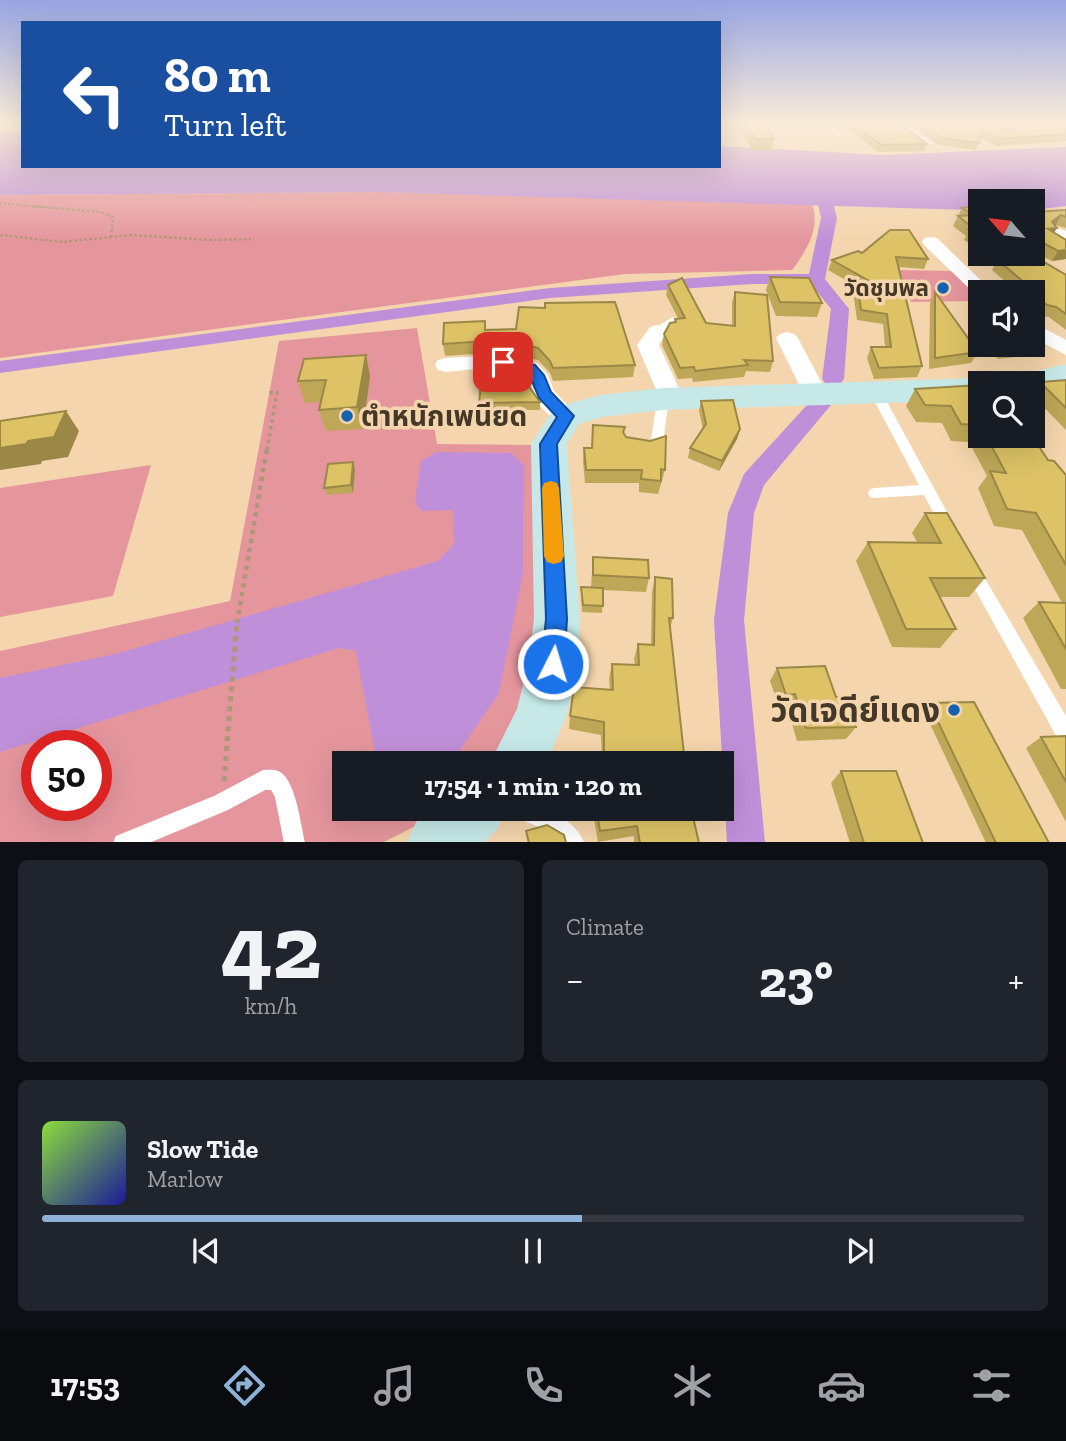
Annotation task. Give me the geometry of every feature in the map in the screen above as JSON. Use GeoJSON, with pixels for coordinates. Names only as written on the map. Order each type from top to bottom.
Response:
{"type":"FeatureCollection","features":[{"type":"Feature","properties":{"kind":"main road"},"geometry":{"type":"LineString","coordinates":[[1045,379],[1066,374]]}},
{"type":"Feature","properties":{"kind":"main road"},"geometry":{"type":"LineString","coordinates":[[524,751],[542,711],[553,664],[556,619],[549,444],[566,416],[600,406],[667,399],[968,389]]}},
{"type":"Feature","properties":{"kind":"main road"},"geometry":{"type":"LineString","coordinates":[[438,842],[464,821]]}},
{"type":"Feature","properties":{"kind":"street"},"geometry":{"type":"LineString","coordinates":[[931,242],[971,280]]}},
{"type":"Feature","properties":{"kind":"street"},"geometry":{"type":"LineString","coordinates":[[665,326],[648,345],[667,399]]}},
{"type":"Feature","properties":{"kind":"street"},"geometry":{"type":"LineString","coordinates":[[1045,336],[1066,349]]}},
{"type":"Feature","properties":{"kind":"street"},"geometry":{"type":"LineString","coordinates":[[787,338],[825,393]]}},
{"type":"Feature","properties":{"kind":"street"},"geometry":{"type":"LineString","coordinates":[[446,365],[503,362],[530,368],[537,375],[544,394],[566,416]]}},
{"type":"Feature","properties":{"kind":"lane"},"geometry":{"type":"LineString","coordinates":[[875,391],[954,538]]}},
{"type":"Feature","properties":{"kind":"lane"},"geometry":{"type":"LineString","coordinates":[[629,445],[649,447],[657,443],[667,399]]}},
{"type":"Feature","properties":{"kind":"lane"},"geometry":{"type":"LineString","coordinates":[[875,493],[928,490]]}},
{"type":"Feature","properties":{"kind":"lane"},"geometry":{"type":"LineString","coordinates":[[967,561],[1066,734]]}},
{"type":"Feature","properties":{"kind":"lane"},"geometry":{"type":"LineString","coordinates":[[123,842],[221,803],[264,780],[276,780],[284,794],[295,842]]}},
{"type":"Feature","properties":{"kind":"lane"},"geometry":{"type":"LineString","coordinates":[[550,821],[560,827],[574,842]]}},
{"type":"Feature","properties":{"kind":"path"},"geometry":{"type":"LineString","coordinates":[[0,203],[101,212],[113,217],[111,237]]}},
{"type":"Feature","properties":{"kind":"path"},"geometry":{"type":"LineString","coordinates":[[0,235],[63,242],[132,235],[209,240],[251,239]]}},
{"type":"Feature","properties":{"kind":"path"},"geometry":{"type":"LineString","coordinates":[[221,803],[238,609],[277,392],[269,393]]}},
{"type":"Feature","properties":{"kind":"shaded area"},"geometry":{"type":"Polygon","coordinates":[[[0,162],[21,162],[21,168],[721,168],[721,162],[1066,162],[1066,206],[1045,209],[1045,189],[968,189],[968,210],[381,192],[0,195],[0,162]]]}},
{"type":"Feature","properties":{"kind":"shaded area"},"geometry":{"type":"Polygon","coordinates":[[[381,192],[812,204],[815,221],[811,239],[792,270],[625,274],[0,358],[0,195],[381,192]]]}},
{"type":"Feature","properties":{"kind":"shaded area"},"geometry":{"type":"Polygon","coordinates":[[[897,270],[955,271],[968,282],[968,301],[911,302],[897,270]]]}},
{"type":"Feature","properties":{"kind":"shaded area"},"geometry":{"type":"Polygon","coordinates":[[[417,328],[437,444],[538,445],[545,615],[531,695],[502,751],[332,751],[332,821],[425,821],[384,842],[0,842],[0,651],[230,601],[279,341],[417,328]]]}},
{"type":"Feature","properties":{"kind":"shaded area"},"geometry":{"type":"Polygon","coordinates":[[[436,452],[511,453],[524,465],[523,574],[499,693],[459,751],[375,751],[356,651],[339,648],[72,730],[21,730],[21,746],[0,752],[0,678],[115,654],[438,561],[454,544],[453,510],[422,511],[415,503],[421,461],[436,452]]]}},
{"type":"Feature","properties":{"kind":"shaded area"},"geometry":{"type":"Polygon","coordinates":[[[151,465],[113,596],[0,617],[0,488],[151,465]]]}},
{"type":"Feature","properties":{"kind":"building"},"geometry":{"type":"Polygon","coordinates":[[[1066,210],[1066,217],[1061,215],[1052,222],[1057,228],[1048,229],[1066,240],[1066,250],[1058,251],[1045,244],[1045,211],[1066,210]]]}},
{"type":"Feature","properties":{"kind":"building"},"geometry":{"type":"Polygon","coordinates":[[[968,215],[968,224],[958,216],[968,215]]]}},
{"type":"Feature","properties":{"kind":"building"},"geometry":{"type":"Polygon","coordinates":[[[890,230],[909,230],[928,259],[896,257],[922,366],[879,368],[871,347],[891,347],[887,314],[861,310],[857,282],[871,282],[832,260],[858,251],[862,253],[890,230]]]}},
{"type":"Feature","properties":{"kind":"building"},"geometry":{"type":"Polygon","coordinates":[[[1045,263],[1066,275],[1066,314],[1045,303],[1045,280],[1021,280],[1005,266],[1045,266],[1045,263]]]}},
{"type":"Feature","properties":{"kind":"building"},"geometry":{"type":"Polygon","coordinates":[[[770,277],[809,278],[822,303],[780,302],[770,277]]]}},
{"type":"Feature","properties":{"kind":"building"},"geometry":{"type":"Polygon","coordinates":[[[682,278],[706,323],[735,326],[735,292],[767,295],[773,361],[744,360],[748,365],[695,371],[694,367],[680,368],[664,334],[670,323],[676,322],[675,319],[685,318],[668,285],[682,278]]]}},
{"type":"Feature","properties":{"kind":"building"},"geometry":{"type":"Polygon","coordinates":[[[935,292],[968,338],[968,353],[935,358],[935,292]]]}},
{"type":"Feature","properties":{"kind":"building"},"geometry":{"type":"Polygon","coordinates":[[[615,302],[635,365],[553,368],[538,348],[503,340],[443,344],[444,323],[485,321],[485,330],[516,329],[519,307],[545,308],[545,303],[615,302]]]}},
{"type":"Feature","properties":{"kind":"building"},"geometry":{"type":"Polygon","coordinates":[[[366,355],[357,407],[319,410],[326,380],[298,381],[304,359],[366,355]]]}},
{"type":"Feature","properties":{"kind":"building"},"geometry":{"type":"Polygon","coordinates":[[[480,364],[514,366],[523,371],[540,402],[479,403],[480,364]]]}},
{"type":"Feature","properties":{"kind":"building"},"geometry":{"type":"Polygon","coordinates":[[[1066,380],[1066,408],[1045,387],[1045,382],[1066,380]]]}},
{"type":"Feature","properties":{"kind":"building"},"geometry":{"type":"Polygon","coordinates":[[[968,386],[968,424],[961,424],[951,406],[925,405],[915,389],[968,386]]]}},
{"type":"Feature","properties":{"kind":"building"},"geometry":{"type":"Polygon","coordinates":[[[733,400],[740,429],[722,461],[690,448],[706,424],[701,401],[733,400]]]}},
{"type":"Feature","properties":{"kind":"building"},"geometry":{"type":"Polygon","coordinates":[[[66,411],[54,437],[0,448],[0,421],[66,411]]]}},
{"type":"Feature","properties":{"kind":"building"},"geometry":{"type":"Polygon","coordinates":[[[593,425],[625,427],[623,432],[626,437],[650,441],[666,436],[665,470],[661,469],[661,481],[641,479],[642,470],[586,470],[584,448],[592,448],[593,425]]]}},
{"type":"Feature","properties":{"kind":"building"},"geometry":{"type":"Polygon","coordinates":[[[992,448],[1040,448],[1048,460],[1054,461],[1066,475],[1066,565],[1036,513],[1007,509],[990,471],[1006,473],[992,448]]]}},
{"type":"Feature","properties":{"kind":"building"},"geometry":{"type":"Polygon","coordinates":[[[353,462],[351,485],[324,488],[328,464],[353,462]]]}},
{"type":"Feature","properties":{"kind":"building"},"geometry":{"type":"Polygon","coordinates":[[[925,513],[947,513],[985,578],[930,578],[956,629],[906,629],[868,542],[941,543],[925,513]]]}},
{"type":"Feature","properties":{"kind":"building"},"geometry":{"type":"Polygon","coordinates":[[[593,557],[648,560],[649,578],[593,575],[593,557]]]}},
{"type":"Feature","properties":{"kind":"building"},"geometry":{"type":"Polygon","coordinates":[[[655,577],[672,579],[673,618],[669,618],[684,751],[604,751],[604,722],[570,716],[574,687],[613,690],[612,664],[639,665],[638,644],[654,645],[655,577]]]}},
{"type":"Feature","properties":{"kind":"building"},"geometry":{"type":"Polygon","coordinates":[[[581,587],[603,588],[603,606],[583,605],[581,587]]]}},
{"type":"Feature","properties":{"kind":"building"},"geometry":{"type":"Polygon","coordinates":[[[1039,602],[1066,603],[1066,649],[1039,602]]]}},
{"type":"Feature","properties":{"kind":"building"},"geometry":{"type":"Polygon","coordinates":[[[825,666],[836,697],[845,697],[856,727],[806,728],[795,694],[786,695],[777,668],[825,666]]]}},
{"type":"Feature","properties":{"kind":"building"},"geometry":{"type":"Polygon","coordinates":[[[974,702],[1048,842],[996,842],[929,703],[974,702]]]}},
{"type":"Feature","properties":{"kind":"building"},"geometry":{"type":"Polygon","coordinates":[[[1066,736],[1066,782],[1041,737],[1066,736]]]}},
{"type":"Feature","properties":{"kind":"building"},"geometry":{"type":"Polygon","coordinates":[[[841,771],[896,771],[923,842],[864,842],[841,771]]]}},
{"type":"Feature","properties":{"kind":"building"},"geometry":{"type":"Polygon","coordinates":[[[598,821],[694,821],[699,842],[640,842],[637,826],[600,831],[598,821]]]}},
{"type":"Feature","properties":{"kind":"building"},"geometry":{"type":"Polygon","coordinates":[[[547,825],[564,835],[566,842],[529,842],[526,831],[547,825]]]}},
{"type":"Feature","properties":{"kind":"waterway"},"geometry":{"type":"LineString","coordinates":[[816,279],[829,218],[819,176]]}},
{"type":"Feature","properties":{"kind":"waterway"},"geometry":{"type":"LineString","coordinates":[[0,367],[550,293],[752,279],[816,279]]}},
{"type":"Feature","properties":{"kind":"waterway"},"geometry":{"type":"LineString","coordinates":[[816,279],[840,309],[833,379]]}},
{"type":"Feature","properties":{"kind":"waterway"},"geometry":{"type":"LineString","coordinates":[[746,842],[729,620],[741,513],[753,481],[825,399]]}},
{"type":"Feature","properties":{"kind":"slow traffic"},"geometry":{"type":"LineString","coordinates":[[551,488],[554,556]]}},
{"type":"Feature","properties":{"kind":"place","name":"วัดชุมพล"},"geometry":{"type":"Point","coordinates":[943,288]}},
{"type":"Feature","properties":{"kind":"place","name":"ตำหนักเพนียด"},"geometry":{"type":"Point","coordinates":[347,416]}},
{"type":"Feature","properties":{"kind":"place","name":"วัดเจดีย์แดง"},"geometry":{"type":"Point","coordinates":[954,710]}},
{"type":"Feature","properties":{"kind":"route"},"geometry":{"type":"LineString","coordinates":[[503,362],[530,368],[537,375],[544,394],[566,416],[549,444],[556,619],[553,664]]}}]}
